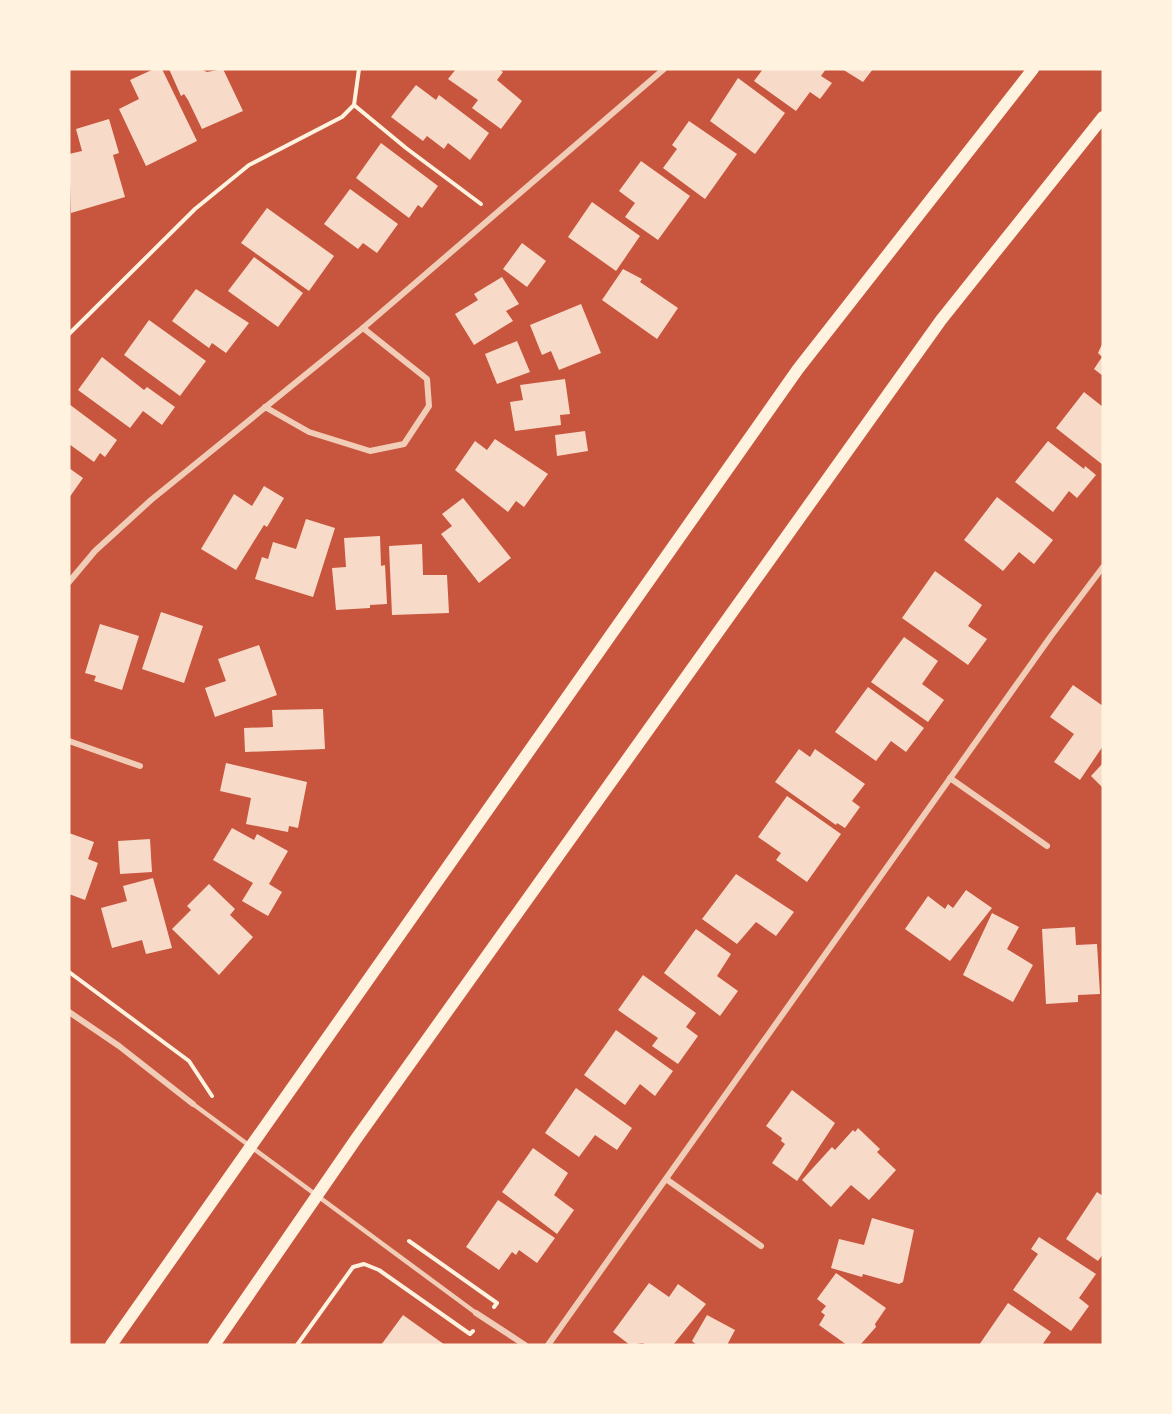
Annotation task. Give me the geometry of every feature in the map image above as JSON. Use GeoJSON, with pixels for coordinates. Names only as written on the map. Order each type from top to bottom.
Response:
{"type":"FeatureCollection","features":[{"type":"Feature","properties":{"kind":"main road"},"geometry":{"type":"LineString","coordinates":[[111,1345],[216,1192],[798,369],[1033,69]]}},
{"type":"Feature","properties":{"kind":"main road"},"geometry":{"type":"LineString","coordinates":[[214,1345],[356,1139],[941,320],[1103,117]]}},
{"type":"Feature","properties":{"kind":"street"},"geometry":{"type":"LineString","coordinates":[[69,582],[94,551],[151,500],[363,328],[664,69]]}},
{"type":"Feature","properties":{"kind":"street"},"geometry":{"type":"LineString","coordinates":[[265,407],[309,432],[370,451],[404,444],[429,406],[427,379],[363,328]]}},
{"type":"Feature","properties":{"kind":"street"},"geometry":{"type":"LineString","coordinates":[[548,1345],[950,778],[1103,567]]}},
{"type":"Feature","properties":{"kind":"street"},"geometry":{"type":"LineString","coordinates":[[69,741],[140,766]]}},
{"type":"Feature","properties":{"kind":"street"},"geometry":{"type":"LineString","coordinates":[[950,778],[1047,846]]}},
{"type":"Feature","properties":{"kind":"street"},"geometry":{"type":"LineString","coordinates":[[69,1011],[119,1046],[193,1104]]}},
{"type":"Feature","properties":{"kind":"street"},"geometry":{"type":"LineString","coordinates":[[666,1179],[761,1246]]}},
{"type":"Feature","properties":{"kind":"street"},"geometry":{"type":"LineString","coordinates":[[476,1313],[525,1345]]}},
{"type":"Feature","properties":{"kind":"lane"},"geometry":{"type":"LineString","coordinates":[[193,1104],[476,1313]]}},
{"type":"Feature","properties":{"kind":"path"},"geometry":{"type":"LineString","coordinates":[[69,334],[195,209],[249,165],[342,117],[354,105],[359,69]]}},
{"type":"Feature","properties":{"kind":"path"},"geometry":{"type":"LineString","coordinates":[[354,105],[406,148],[495,215]]}},
{"type":"Feature","properties":{"kind":"path"},"geometry":{"type":"LineString","coordinates":[[297,1345],[353,1267],[364,1264],[379,1270],[470,1334]]}},
{"type":"Feature","properties":{"kind":"building"},"geometry":{"type":"Polygon","coordinates":[[[154,69],[162,69],[197,141],[146,166],[119,109],[139,99],[130,80],[154,69]]]}},
{"type":"Feature","properties":{"kind":"building"},"geometry":{"type":"Polygon","coordinates":[[[169,69],[201,69],[207,72],[223,69],[243,111],[202,129],[188,100],[184,94],[181,96],[169,69]]]}},
{"type":"Feature","properties":{"kind":"building"},"geometry":{"type":"Polygon","coordinates":[[[456,69],[499,69],[503,72],[497,80],[522,101],[501,129],[472,108],[478,100],[448,79],[456,69]]]}},
{"type":"Feature","properties":{"kind":"building"},"geometry":{"type":"Polygon","coordinates":[[[763,69],[826,69],[821,76],[832,83],[820,99],[810,92],[796,111],[754,81],[763,69]]]}},
{"type":"Feature","properties":{"kind":"building"},"geometry":{"type":"Polygon","coordinates":[[[842,69],[873,69],[863,82],[842,69]]]}},
{"type":"Feature","properties":{"kind":"building"},"geometry":{"type":"Polygon","coordinates":[[[738,78],[785,113],[755,154],[710,121],[738,78]]]}},
{"type":"Feature","properties":{"kind":"building"},"geometry":{"type":"Polygon","coordinates":[[[416,85],[436,100],[439,95],[489,133],[470,160],[448,143],[444,149],[427,136],[423,141],[391,117],[416,85]]]}},
{"type":"Feature","properties":{"kind":"building"},"geometry":{"type":"Polygon","coordinates":[[[109,119],[119,153],[113,155],[125,197],[71,213],[69,154],[82,151],[76,129],[109,119]]]}},
{"type":"Feature","properties":{"kind":"building"},"geometry":{"type":"Polygon","coordinates":[[[689,121],[737,154],[705,199],[663,168],[677,149],[672,145],[689,121]]]}},
{"type":"Feature","properties":{"kind":"building"},"geometry":{"type":"Polygon","coordinates":[[[381,143],[438,186],[422,208],[418,205],[409,218],[356,178],[381,143]]]}},
{"type":"Feature","properties":{"kind":"building"},"geometry":{"type":"Polygon","coordinates":[[[641,161],[690,196],[658,240],[625,217],[635,203],[619,191],[641,161]]]}},
{"type":"Feature","properties":{"kind":"building"},"geometry":{"type":"Polygon","coordinates":[[[350,189],[398,224],[377,253],[363,243],[358,249],[324,224],[350,189]]]}},
{"type":"Feature","properties":{"kind":"building"},"geometry":{"type":"Polygon","coordinates":[[[592,202],[640,236],[616,271],[568,237],[592,202]]]}},
{"type":"Feature","properties":{"kind":"building"},"geometry":{"type":"Polygon","coordinates":[[[267,208],[334,256],[309,291],[241,243],[267,208]]]}},
{"type":"Feature","properties":{"kind":"building"},"geometry":{"type":"Polygon","coordinates":[[[522,243],[546,261],[527,287],[503,269],[522,243]]]}},
{"type":"Feature","properties":{"kind":"building"},"geometry":{"type":"Polygon","coordinates":[[[254,257],[303,293],[278,327],[228,291],[254,257]]]}},
{"type":"Feature","properties":{"kind":"building"},"geometry":{"type":"Polygon","coordinates":[[[623,269],[642,279],[640,282],[678,308],[657,339],[602,300],[623,269]]]}},
{"type":"Feature","properties":{"kind":"building"},"geometry":{"type":"Polygon","coordinates":[[[502,277],[519,304],[506,311],[513,321],[474,345],[455,314],[478,300],[474,294],[502,277]]]}},
{"type":"Feature","properties":{"kind":"building"},"geometry":{"type":"Polygon","coordinates":[[[196,289],[249,323],[226,353],[212,343],[209,348],[172,321],[196,289]]]}},
{"type":"Feature","properties":{"kind":"building"},"geometry":{"type":"Polygon","coordinates":[[[581,304],[601,353],[559,370],[551,351],[542,355],[530,325],[581,304]]]}},
{"type":"Feature","properties":{"kind":"building"},"geometry":{"type":"Polygon","coordinates":[[[149,320],[206,361],[180,396],[124,355],[149,320]]]}},
{"type":"Feature","properties":{"kind":"building"},"geometry":{"type":"Polygon","coordinates":[[[517,341],[530,372],[497,384],[485,354],[517,341]]]}},
{"type":"Feature","properties":{"kind":"building"},"geometry":{"type":"Polygon","coordinates":[[[1103,342],[1103,376],[1094,369],[1102,357],[1098,353],[1103,342]]]}},
{"type":"Feature","properties":{"kind":"building"},"geometry":{"type":"Polygon","coordinates":[[[102,357],[144,390],[147,387],[175,407],[162,425],[143,411],[130,428],[78,390],[102,357]]]}},
{"type":"Feature","properties":{"kind":"building"},"geometry":{"type":"Polygon","coordinates":[[[565,379],[570,414],[560,415],[561,425],[515,431],[510,402],[523,400],[520,385],[565,379]]]}},
{"type":"Feature","properties":{"kind":"building"},"geometry":{"type":"Polygon","coordinates":[[[1084,392],[1103,407],[1103,465],[1056,428],[1084,392]]]}},
{"type":"Feature","properties":{"kind":"building"},"geometry":{"type":"Polygon","coordinates":[[[69,404],[117,440],[105,457],[100,453],[94,462],[69,444],[69,404]]]}},
{"type":"Feature","properties":{"kind":"building"},"geometry":{"type":"Polygon","coordinates":[[[585,431],[588,451],[557,456],[555,435],[585,431]]]}},
{"type":"Feature","properties":{"kind":"building"},"geometry":{"type":"Polygon","coordinates":[[[495,439],[548,474],[524,507],[516,501],[508,512],[455,470],[475,441],[487,450],[495,439]]]}},
{"type":"Feature","properties":{"kind":"building"},"geometry":{"type":"Polygon","coordinates":[[[1048,441],[1084,469],[1085,466],[1096,475],[1077,498],[1069,491],[1053,512],[1015,482],[1048,441]]]}},
{"type":"Feature","properties":{"kind":"building"},"geometry":{"type":"Polygon","coordinates":[[[69,468],[83,478],[69,498],[69,468]]]}},
{"type":"Feature","properties":{"kind":"building"},"geometry":{"type":"Polygon","coordinates":[[[264,486],[284,498],[267,527],[264,525],[236,570],[201,549],[234,494],[252,506],[264,486]]]}},
{"type":"Feature","properties":{"kind":"building"},"geometry":{"type":"Polygon","coordinates":[[[997,497],[1053,540],[1034,564],[1019,552],[1003,571],[964,540],[997,497]]]}},
{"type":"Feature","properties":{"kind":"building"},"geometry":{"type":"Polygon","coordinates":[[[463,498],[511,558],[479,583],[441,534],[452,526],[442,514],[463,498]]]}},
{"type":"Feature","properties":{"kind":"building"},"geometry":{"type":"Polygon","coordinates":[[[306,519],[335,528],[313,597],[255,579],[262,557],[268,559],[273,542],[296,549],[306,519]]]}},
{"type":"Feature","properties":{"kind":"building"},"geometry":{"type":"Polygon","coordinates":[[[380,536],[381,566],[385,565],[387,604],[370,605],[370,608],[336,610],[332,568],[346,567],[344,538],[380,536]]]}},
{"type":"Feature","properties":{"kind":"building"},"geometry":{"type":"Polygon","coordinates":[[[422,544],[423,575],[447,575],[449,613],[392,615],[389,546],[422,544]]]}},
{"type":"Feature","properties":{"kind":"building"},"geometry":{"type":"Polygon","coordinates":[[[935,571],[982,605],[968,626],[987,639],[968,665],[902,618],[935,571]]]}},
{"type":"Feature","properties":{"kind":"building"},"geometry":{"type":"Polygon","coordinates":[[[161,612],[203,626],[184,683],[142,669],[161,612]]]}},
{"type":"Feature","properties":{"kind":"building"},"geometry":{"type":"Polygon","coordinates":[[[100,624],[139,636],[122,690],[94,681],[96,676],[85,673],[100,624]]]}},
{"type":"Feature","properties":{"kind":"building"},"geometry":{"type":"Polygon","coordinates":[[[904,637],[938,661],[922,684],[944,700],[928,722],[871,682],[904,637]]]}},
{"type":"Feature","properties":{"kind":"building"},"geometry":{"type":"Polygon","coordinates":[[[259,645],[277,695],[215,717],[205,688],[226,681],[218,659],[259,645]]]}},
{"type":"Feature","properties":{"kind":"building"},"geometry":{"type":"Polygon","coordinates":[[[1073,685],[1103,706],[1103,746],[1080,780],[1054,762],[1074,734],[1050,717],[1073,685]]]}},
{"type":"Feature","properties":{"kind":"building"},"geometry":{"type":"Polygon","coordinates":[[[868,687],[924,728],[906,752],[891,741],[876,761],[835,732],[868,687]]]}},
{"type":"Feature","properties":{"kind":"building"},"geometry":{"type":"Polygon","coordinates":[[[323,709],[325,749],[245,752],[244,728],[273,727],[272,710],[323,709]]]}},
{"type":"Feature","properties":{"kind":"building"},"geometry":{"type":"Polygon","coordinates":[[[799,749],[810,757],[815,749],[865,784],[852,801],[860,807],[845,828],[837,823],[836,825],[775,782],[799,749]]]}},
{"type":"Feature","properties":{"kind":"building"},"geometry":{"type":"Polygon","coordinates":[[[226,763],[307,782],[298,828],[289,826],[288,832],[246,824],[251,798],[220,791],[226,763]]]}},
{"type":"Feature","properties":{"kind":"building"},"geometry":{"type":"Polygon","coordinates":[[[1103,763],[1103,788],[1091,776],[1103,763]]]}},
{"type":"Feature","properties":{"kind":"building"},"geometry":{"type":"Polygon","coordinates":[[[787,796],[841,834],[807,882],[776,860],[781,853],[758,837],[787,796]]]}},
{"type":"Feature","properties":{"kind":"building"},"geometry":{"type":"Polygon","coordinates":[[[232,828],[254,840],[257,834],[288,851],[269,884],[282,892],[268,916],[242,901],[253,883],[213,860],[232,828]]]}},
{"type":"Feature","properties":{"kind":"building"},"geometry":{"type":"Polygon","coordinates":[[[69,833],[94,842],[88,859],[98,863],[85,900],[69,894],[69,833]]]}},
{"type":"Feature","properties":{"kind":"building"},"geometry":{"type":"Polygon","coordinates":[[[150,839],[152,872],[120,874],[118,841],[150,839]]]}},
{"type":"Feature","properties":{"kind":"building"},"geometry":{"type":"Polygon","coordinates":[[[736,874],[794,912],[776,936],[756,922],[737,944],[702,919],[736,874]]]}},
{"type":"Feature","properties":{"kind":"building"},"geometry":{"type":"Polygon","coordinates":[[[153,878],[172,948],[146,954],[142,940],[112,948],[101,908],[127,901],[123,886],[153,878]]]}},
{"type":"Feature","properties":{"kind":"building"},"geometry":{"type":"Polygon","coordinates":[[[209,884],[235,909],[230,915],[253,937],[219,975],[172,929],[191,910],[187,906],[209,884]]]}},
{"type":"Feature","properties":{"kind":"building"},"geometry":{"type":"Polygon","coordinates":[[[966,890],[992,908],[950,961],[905,929],[928,896],[945,909],[948,904],[953,908],[966,890]]]}},
{"type":"Feature","properties":{"kind":"building"},"geometry":{"type":"Polygon","coordinates":[[[992,913],[1019,927],[1007,949],[1033,965],[1013,1002],[963,975],[992,913]]]}},
{"type":"Feature","properties":{"kind":"building"},"geometry":{"type":"Polygon","coordinates":[[[1075,927],[1076,945],[1097,944],[1100,994],[1078,995],[1078,1002],[1046,1004],[1042,929],[1075,927]]]}},
{"type":"Feature","properties":{"kind":"building"},"geometry":{"type":"Polygon","coordinates":[[[696,929],[731,954],[717,976],[738,991],[720,1016],[664,973],[696,929]]]}},
{"type":"Feature","properties":{"kind":"building"},"geometry":{"type":"Polygon","coordinates":[[[643,975],[696,1013],[686,1027],[698,1036],[678,1064],[652,1046],[658,1038],[618,1010],[643,975]]]}},
{"type":"Feature","properties":{"kind":"building"},"geometry":{"type":"Polygon","coordinates":[[[616,1030],[673,1071],[655,1096],[640,1084],[625,1105],[584,1075],[616,1030]]]}},
{"type":"Feature","properties":{"kind":"building"},"geometry":{"type":"Polygon","coordinates":[[[576,1088],[632,1128],[617,1150],[595,1135],[579,1157],[545,1133],[576,1088]]]}},
{"type":"Feature","properties":{"kind":"building"},"geometry":{"type":"Polygon","coordinates":[[[792,1090],[835,1123],[797,1181],[772,1163],[785,1144],[781,1141],[782,1138],[766,1126],[792,1090]]]}},
{"type":"Feature","properties":{"kind":"building"},"geometry":{"type":"Polygon","coordinates":[[[858,1128],[880,1149],[877,1152],[896,1170],[869,1200],[851,1185],[831,1207],[802,1180],[832,1147],[835,1150],[853,1130],[855,1132],[858,1128]]]}},
{"type":"Feature","properties":{"kind":"building"},"geometry":{"type":"Polygon","coordinates":[[[533,1148],[568,1173],[554,1195],[574,1210],[557,1234],[502,1192],[533,1148]]]}},
{"type":"Feature","properties":{"kind":"building"},"geometry":{"type":"Polygon","coordinates":[[[1097,1192],[1103,1196],[1103,1254],[1098,1261],[1066,1239],[1097,1192]]]}},
{"type":"Feature","properties":{"kind":"building"},"geometry":{"type":"Polygon","coordinates":[[[498,1200],[555,1238],[537,1263],[519,1250],[516,1255],[512,1252],[499,1270],[466,1247],[498,1200]]]}},
{"type":"Feature","properties":{"kind":"building"},"geometry":{"type":"Polygon","coordinates":[[[872,1218],[914,1230],[903,1282],[899,1284],[831,1268],[839,1239],[864,1245],[872,1218]]]}},
{"type":"Feature","properties":{"kind":"building"},"geometry":{"type":"Polygon","coordinates":[[[1039,1237],[1096,1274],[1079,1298],[1089,1306],[1071,1331],[1013,1290],[1038,1254],[1031,1249],[1039,1237]]]}},
{"type":"Feature","properties":{"kind":"building"},"geometry":{"type":"Polygon","coordinates":[[[836,1273],[886,1308],[875,1324],[876,1327],[860,1345],[847,1345],[819,1325],[825,1315],[821,1312],[826,1306],[817,1299],[836,1273]]]}},
{"type":"Feature","properties":{"kind":"building"},"geometry":{"type":"Polygon","coordinates":[[[649,1283],[669,1297],[678,1284],[706,1304],[673,1345],[643,1343],[630,1345],[613,1332],[649,1283]]]}},
{"type":"Feature","properties":{"kind":"building"},"geometry":{"type":"Polygon","coordinates":[[[1008,1303],[1051,1332],[1042,1345],[979,1345],[1008,1303]]]}},
{"type":"Feature","properties":{"kind":"building"},"geometry":{"type":"Polygon","coordinates":[[[403,1315],[445,1345],[381,1345],[403,1315]]]}},
{"type":"Feature","properties":{"kind":"building"},"geometry":{"type":"Polygon","coordinates":[[[707,1315],[735,1330],[727,1345],[697,1345],[692,1341],[707,1315]]]}}]}
